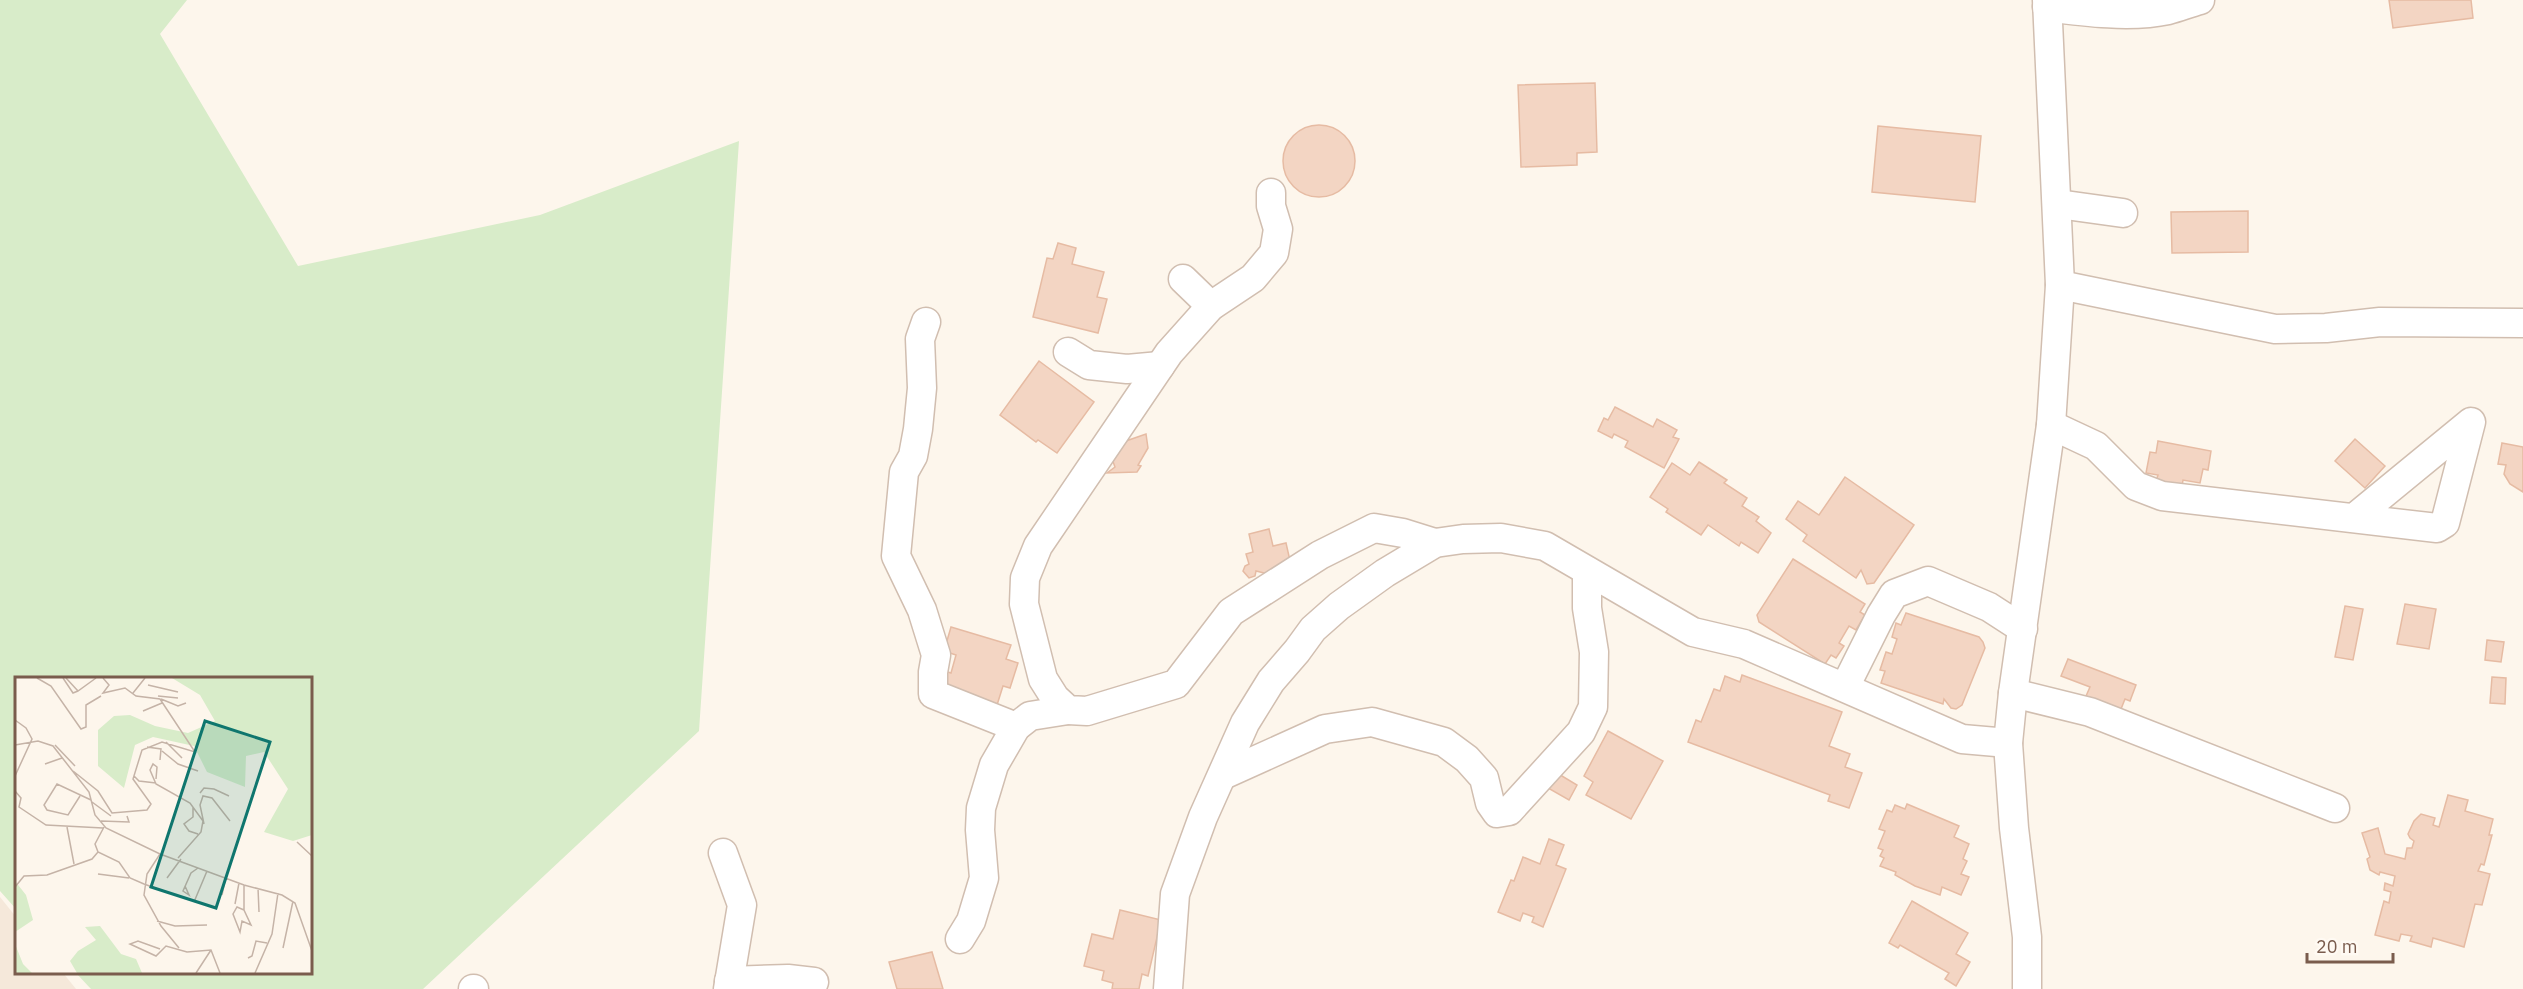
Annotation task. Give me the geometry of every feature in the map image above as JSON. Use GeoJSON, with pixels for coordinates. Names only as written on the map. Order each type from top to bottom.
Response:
{"type":"FeatureCollection","features":[{"type":"Feature","properties":{"kind":"street"},"geometry":{"type":"LineString","coordinates":[[2027,989],[2026,937],[2013,828],[2008,743],[2051,425],[2060,285],[2047,3],[2106,13],[2167,10],[2200,0]]}},
{"type":"Feature","properties":{"kind":"street"},"geometry":{"type":"LineString","coordinates":[[1068,710],[1055,698],[1043,679],[1024,604],[1025,578],[1038,546],[1160,366],[1211,306],[1253,278],[1274,253],[1278,229],[1271,206],[1271,194]]}},
{"type":"Feature","properties":{"kind":"street"},"geometry":{"type":"LineString","coordinates":[[2058,204],[2123,213]]}},
{"type":"Feature","properties":{"kind":"street"},"geometry":{"type":"LineString","coordinates":[[1183,279],[1211,306]]}},
{"type":"Feature","properties":{"kind":"street"},"geometry":{"type":"LineString","coordinates":[[2060,285],[2275,329],[2326,328],[2379,322],[2523,323]]}},
{"type":"Feature","properties":{"kind":"street"},"geometry":{"type":"LineString","coordinates":[[926,322],[920,339],[922,388],[918,429],[913,456],[904,472],[896,556],[922,610],[936,655],[933,694],[1016,727]]}},
{"type":"Feature","properties":{"kind":"street"},"geometry":{"type":"LineString","coordinates":[[1068,352],[1089,365],[1127,369],[1160,366]]}},
{"type":"Feature","properties":{"kind":"street"},"geometry":{"type":"LineString","coordinates":[[2051,425],[2096,446],[2136,486],[2162,496],[2354,518]]}},
{"type":"Feature","properties":{"kind":"street"},"geometry":{"type":"LineString","coordinates":[[960,939],[971,921],[984,878],[981,808],[994,765],[1016,727],[1030,716],[1068,710],[1087,711],[1176,684],[1231,612],[1320,555],[1374,528],[1403,533],[1435,543]]}},
{"type":"Feature","properties":{"kind":"street"},"geometry":{"type":"LineString","coordinates":[[1168,989],[1175,894],[1203,818],[1245,723],[1271,681],[1297,651],[1312,629],[1339,606],[1385,573],[1435,543],[1463,538],[1501,538],[1545,546],[1693,632],[1744,644],[1962,739],[2008,743]]}},
{"type":"Feature","properties":{"kind":"street"},"geometry":{"type":"LineString","coordinates":[[1223,775],[1325,729],[1372,722],[1444,742],[1467,759],[1484,778],[1490,803],[1497,813],[1509,811],[1581,732],[1593,707],[1594,652],[1587,608],[1587,571]]}},
{"type":"Feature","properties":{"kind":"street"},"geometry":{"type":"LineString","coordinates":[[1845,687],[1894,594],[1928,581],[1989,607],[2023,629]]}},
{"type":"Feature","properties":{"kind":"street"},"geometry":{"type":"LineString","coordinates":[[2013,693],[2090,712],[2335,808]]}},
{"type":"Feature","properties":{"kind":"street"},"geometry":{"type":"LineString","coordinates":[[723,853],[742,905],[728,985],[788,980],[814,982]]}},
{"type":"Feature","properties":{"kind":"shaded area"},"geometry":{"type":"Polygon","coordinates":[[[0,897],[15,916],[15,974],[64,974],[76,989],[0,989],[0,897]]]}},
{"type":"Feature","properties":{"kind":"green space"},"geometry":{"type":"Polygon","coordinates":[[[0,0],[187,0],[160,34],[298,266],[540,215],[739,141],[699,731],[423,989],[91,989],[77,974],[312,974],[312,677],[15,677],[15,908],[0,891],[0,0]]]}},
{"type":"Feature","properties":{"kind":"building"},"geometry":{"type":"Polygon","coordinates":[[[2389,0],[2471,0],[2473,18],[2393,28],[2389,0]]]}},
{"type":"Feature","properties":{"kind":"building"},"geometry":{"type":"Polygon","coordinates":[[[1595,83],[1597,152],[1577,153],[1577,165],[1521,167],[1518,85],[1595,83]]]}},
{"type":"Feature","properties":{"kind":"building"},"geometry":{"type":"Polygon","coordinates":[[[1319,125],[1339,131],[1349,141],[1355,161],[1349,181],[1339,191],[1319,197],[1299,191],[1289,181],[1283,161],[1289,141],[1299,131],[1319,125]]]}},
{"type":"Feature","properties":{"kind":"building"},"geometry":{"type":"Polygon","coordinates":[[[1878,126],[1981,136],[1975,202],[1872,192],[1878,126]]]}},
{"type":"Feature","properties":{"kind":"building"},"geometry":{"type":"Polygon","coordinates":[[[2248,211],[2248,252],[2172,253],[2171,212],[2248,211]]]}},
{"type":"Feature","properties":{"kind":"building"},"geometry":{"type":"Polygon","coordinates":[[[1058,243],[1076,248],[1072,264],[1104,272],[1097,297],[1107,299],[1098,333],[1033,317],[1047,258],[1053,259],[1058,243]]]}},
{"type":"Feature","properties":{"kind":"building"},"geometry":{"type":"Polygon","coordinates":[[[1039,361],[1094,402],[1057,453],[1038,440],[1036,442],[1000,415],[1039,361]]]}},
{"type":"Feature","properties":{"kind":"building"},"geometry":{"type":"Polygon","coordinates":[[[1615,407],[1653,427],[1657,419],[1677,430],[1673,437],[1679,439],[1664,468],[1625,447],[1628,441],[1614,434],[1612,438],[1598,431],[1604,418],[1608,420],[1615,407]]]}},
{"type":"Feature","properties":{"kind":"building"},"geometry":{"type":"Polygon","coordinates":[[[1146,434],[1148,448],[1138,465],[1141,466],[1137,472],[1107,473],[1115,467],[1112,459],[1126,441],[1146,434]]]}},
{"type":"Feature","properties":{"kind":"building"},"geometry":{"type":"Polygon","coordinates":[[[2355,439],[2385,466],[2365,488],[2335,461],[2355,439]]]}},
{"type":"Feature","properties":{"kind":"building"},"geometry":{"type":"Polygon","coordinates":[[[2158,441],[2211,451],[2208,470],[2203,469],[2200,483],[2183,480],[2182,486],[2156,481],[2158,475],[2146,473],[2150,452],[2156,453],[2158,441]]]}},
{"type":"Feature","properties":{"kind":"building"},"geometry":{"type":"Polygon","coordinates":[[[2502,443],[2523,447],[2523,492],[2510,484],[2504,474],[2506,465],[2498,464],[2502,443]]]}},
{"type":"Feature","properties":{"kind":"building"},"geometry":{"type":"Polygon","coordinates":[[[1699,462],[1727,480],[1724,483],[1747,498],[1742,506],[1759,517],[1756,521],[1771,533],[1758,553],[1741,542],[1739,546],[1708,525],[1701,535],[1666,512],[1668,509],[1650,497],[1672,463],[1690,475],[1699,462]]]}},
{"type":"Feature","properties":{"kind":"building"},"geometry":{"type":"Polygon","coordinates":[[[1845,477],[1914,525],[1874,583],[1867,584],[1861,570],[1856,578],[1803,541],[1807,535],[1786,519],[1798,501],[1819,515],[1845,477]]]}},
{"type":"Feature","properties":{"kind":"building"},"geometry":{"type":"Polygon","coordinates":[[[1269,529],[1273,546],[1286,543],[1291,565],[1268,574],[1256,571],[1255,576],[1249,578],[1243,571],[1249,564],[1246,554],[1253,552],[1249,534],[1269,529]]]}},
{"type":"Feature","properties":{"kind":"building"},"geometry":{"type":"Polygon","coordinates":[[[1793,559],[1865,604],[1860,612],[1865,615],[1856,630],[1849,626],[1839,643],[1844,646],[1836,658],[1831,655],[1825,664],[1759,622],[1757,615],[1793,559]]]}},
{"type":"Feature","properties":{"kind":"building"},"geometry":{"type":"Polygon","coordinates":[[[2405,604],[2436,609],[2429,649],[2397,644],[2405,604]]]}},
{"type":"Feature","properties":{"kind":"building"},"geometry":{"type":"Polygon","coordinates":[[[2345,606],[2363,609],[2353,660],[2335,657],[2345,606]]]}},
{"type":"Feature","properties":{"kind":"building"},"geometry":{"type":"Polygon","coordinates":[[[1906,613],[1979,637],[1983,642],[1985,648],[1983,653],[1962,705],[1956,709],[1951,708],[1944,699],[1943,704],[1881,683],[1885,671],[1880,670],[1886,652],[1892,654],[1897,639],[1892,637],[1896,623],[1901,625],[1906,613]]]}},
{"type":"Feature","properties":{"kind":"building"},"geometry":{"type":"Polygon","coordinates":[[[951,627],[1011,645],[1006,659],[1018,663],[1010,688],[1003,686],[997,705],[936,686],[941,670],[951,673],[956,655],[944,651],[951,627]]]}},
{"type":"Feature","properties":{"kind":"building"},"geometry":{"type":"Polygon","coordinates":[[[2487,640],[2504,642],[2501,662],[2485,660],[2487,640]]]}},
{"type":"Feature","properties":{"kind":"building"},"geometry":{"type":"Polygon","coordinates":[[[2068,659],[2136,685],[2130,701],[2125,699],[2121,709],[2086,696],[2090,687],[2061,676],[2068,659]]]}},
{"type":"Feature","properties":{"kind":"building"},"geometry":{"type":"Polygon","coordinates":[[[1742,675],[1842,712],[1829,746],[1850,754],[1845,767],[1862,773],[1849,808],[1828,801],[1830,795],[1688,742],[1696,720],[1701,722],[1714,689],[1720,691],[1725,676],[1740,682],[1742,675]]]}},
{"type":"Feature","properties":{"kind":"building"},"geometry":{"type":"Polygon","coordinates":[[[2492,677],[2506,678],[2505,704],[2490,703],[2492,677]]]}},
{"type":"Feature","properties":{"kind":"building"},"geometry":{"type":"Polygon","coordinates":[[[1608,731],[1663,761],[1631,819],[1586,795],[1593,782],[1584,776],[1608,731]]]}},
{"type":"Feature","properties":{"kind":"building"},"geometry":{"type":"Polygon","coordinates":[[[1557,773],[1577,785],[1569,800],[1548,788],[1557,773]]]}},
{"type":"Feature","properties":{"kind":"building"},"geometry":{"type":"Polygon","coordinates":[[[2448,795],[2468,800],[2465,811],[2493,819],[2489,835],[2492,835],[2484,865],[2481,864],[2478,871],[2490,874],[2482,905],[2475,904],[2464,947],[2433,938],[2431,947],[2410,941],[2412,936],[2401,934],[2399,941],[2375,935],[2384,901],[2389,903],[2391,892],[2384,890],[2385,883],[2393,886],[2395,876],[2380,872],[2379,875],[2370,870],[2367,859],[2370,857],[2362,833],[2378,828],[2385,854],[2405,859],[2407,848],[2412,848],[2414,841],[2408,834],[2414,821],[2421,814],[2435,818],[2433,825],[2439,827],[2448,795]]]}},
{"type":"Feature","properties":{"kind":"building"},"geometry":{"type":"Polygon","coordinates":[[[1907,804],[1959,826],[1954,837],[1969,844],[1963,859],[1967,861],[1961,874],[1969,877],[1961,895],[1942,887],[1940,895],[1915,886],[1895,875],[1896,872],[1880,866],[1884,858],[1880,856],[1883,850],[1878,848],[1885,831],[1879,829],[1887,810],[1892,812],[1895,805],[1905,809],[1907,804]]]}},
{"type":"Feature","properties":{"kind":"building"},"geometry":{"type":"Polygon","coordinates":[[[1549,839],[1564,845],[1556,865],[1566,869],[1543,927],[1532,922],[1534,917],[1523,913],[1520,921],[1498,912],[1523,857],[1540,864],[1549,839]]]}},
{"type":"Feature","properties":{"kind":"building"},"geometry":{"type":"Polygon","coordinates":[[[1912,901],[1968,933],[1956,954],[1970,962],[1956,986],[1945,979],[1949,973],[1900,945],[1898,948],[1889,943],[1912,901]]]}},
{"type":"Feature","properties":{"kind":"building"},"geometry":{"type":"Polygon","coordinates":[[[1120,910],[1161,920],[1148,976],[1142,974],[1139,989],[1112,989],[1113,983],[1102,980],[1104,971],[1084,966],[1092,934],[1113,939],[1120,910]]]}},
{"type":"Feature","properties":{"kind":"building"},"geometry":{"type":"Polygon","coordinates":[[[932,952],[943,989],[897,989],[889,962],[932,952]]]}}]}
